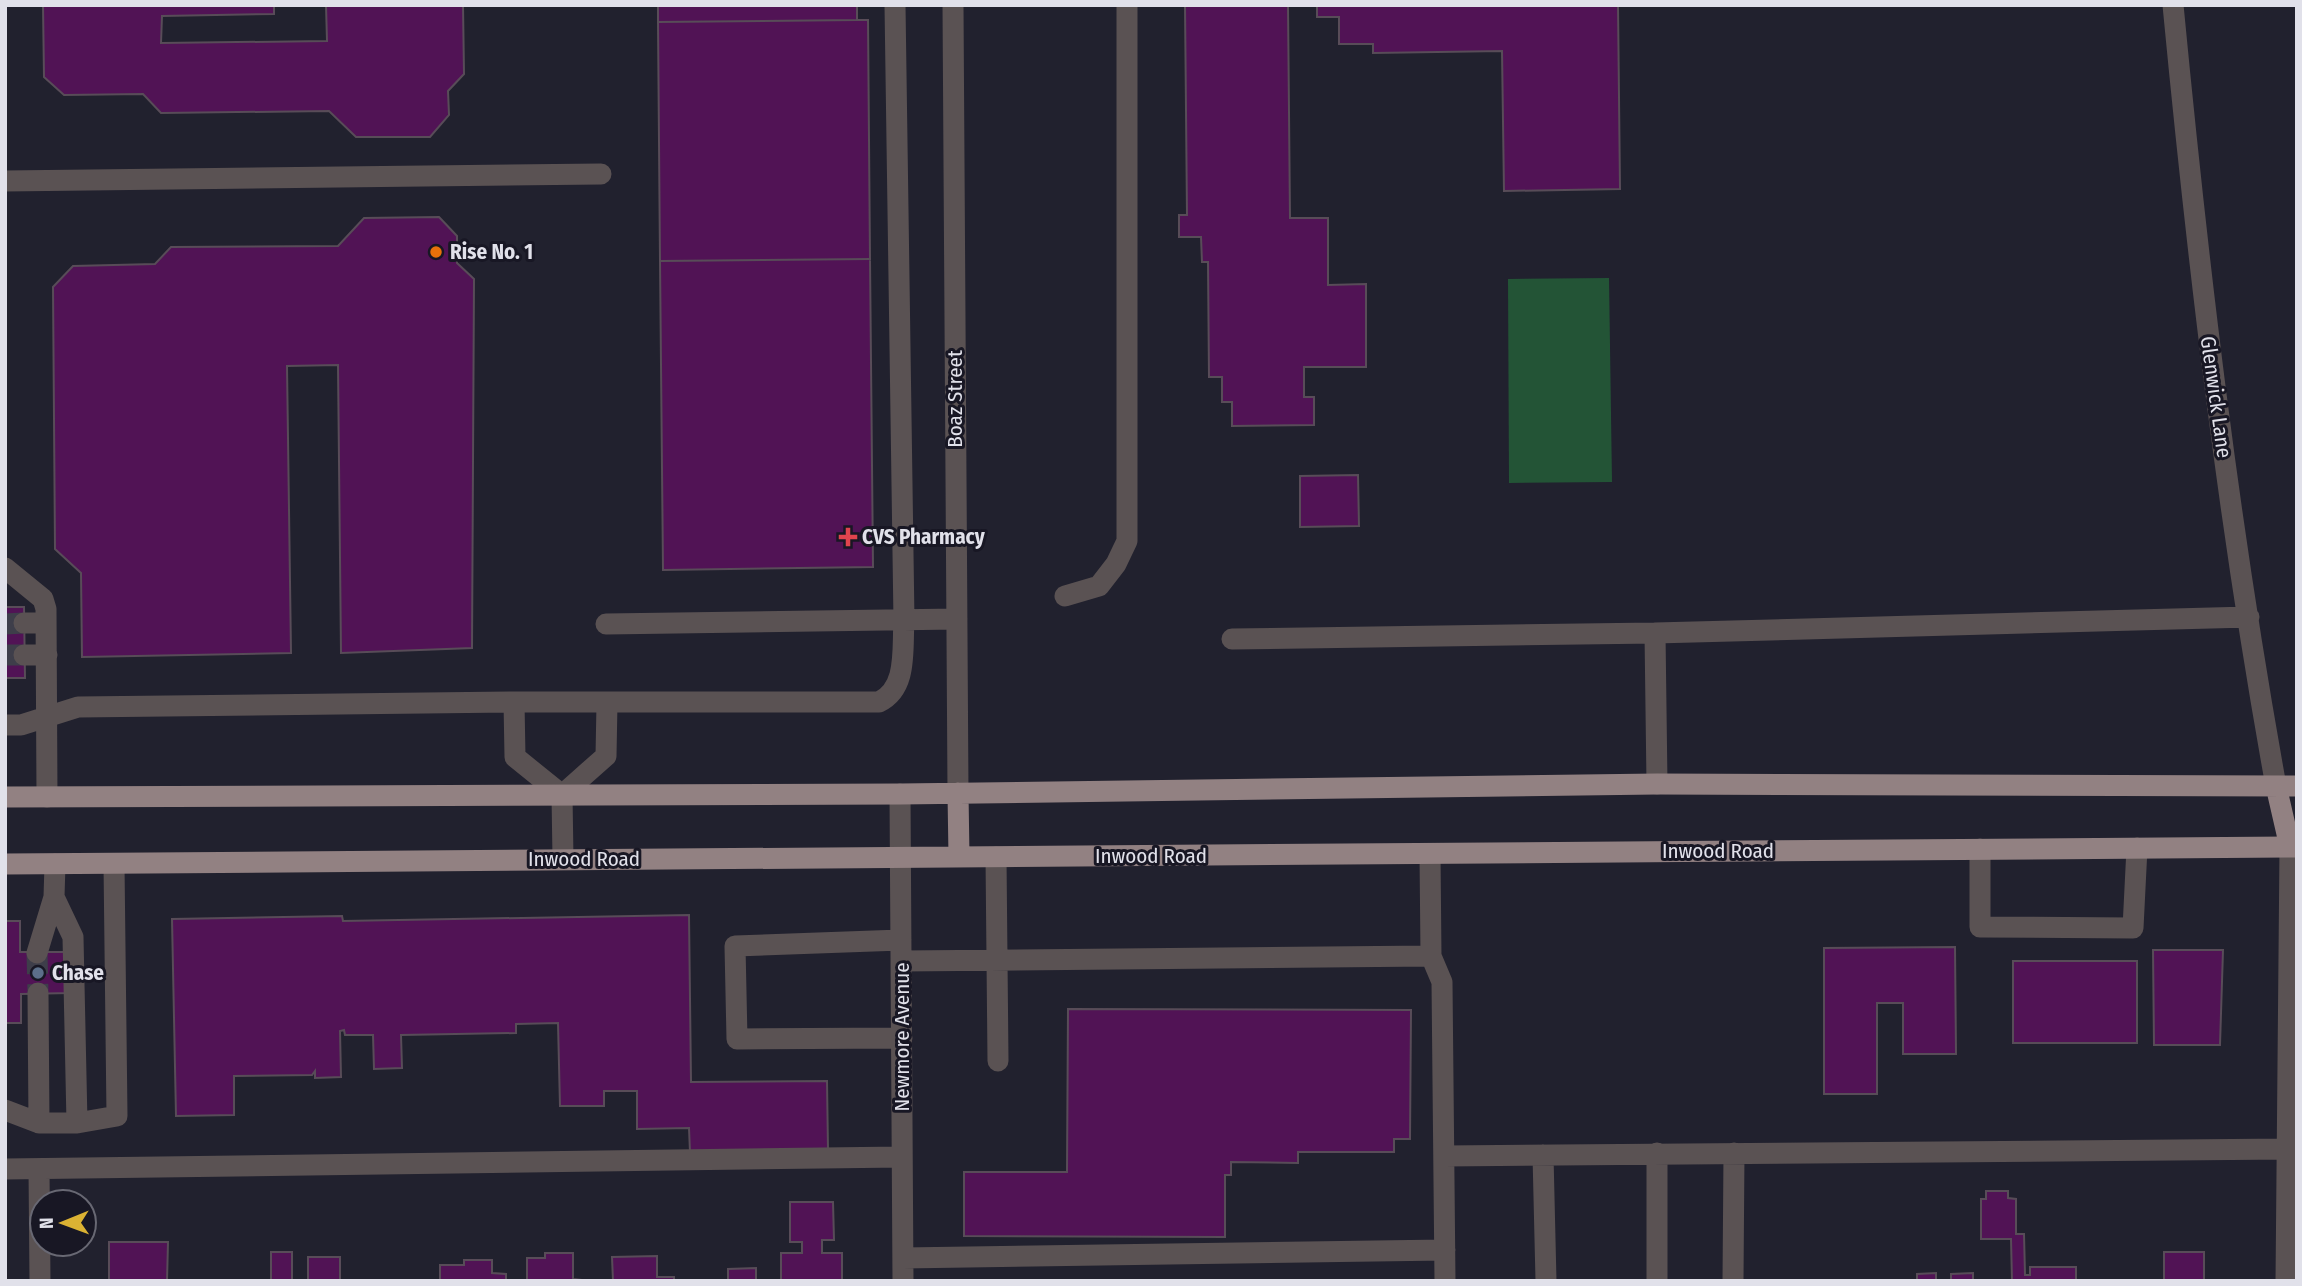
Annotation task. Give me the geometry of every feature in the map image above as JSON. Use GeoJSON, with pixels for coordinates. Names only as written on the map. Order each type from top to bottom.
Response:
{"type":"FeatureCollection","features":[{"type":"Feature","properties":{"kind":"main road"},"geometry":{"type":"LineString","coordinates":[[5,797],[900,794],[1657,784],[2286,786],[2293,847]]}},
{"type":"Feature","properties":{"kind":"main road"},"geometry":{"type":"LineString","coordinates":[[958,793],[960,857]]}},
{"type":"Feature","properties":{"kind":"main road","name":"Inwood Road"},"geometry":{"type":"LineString","coordinates":[[5,864],[2293,847]]}},
{"type":"Feature","properties":{"kind":"street"},"geometry":{"type":"LineString","coordinates":[[5,725],[21,725],[78,707],[514,702],[879,702],[891,696],[901,671],[904,621],[895,5]]}},
{"type":"Feature","properties":{"kind":"street","name":"Boaz Street"},"geometry":{"type":"LineString","coordinates":[[953,5],[958,793]]}},
{"type":"Feature","properties":{"kind":"street"},"geometry":{"type":"LineString","coordinates":[[1065,596],[1100,586],[1116,564],[1127,541],[1127,5]]}},
{"type":"Feature","properties":{"kind":"street","name":"Glenwick Lane"},"geometry":{"type":"LineString","coordinates":[[2173,5],[2196,244],[2221,440],[2249,617],[2286,786]]}},
{"type":"Feature","properties":{"kind":"street"},"geometry":{"type":"LineString","coordinates":[[5,181],[601,174]]}},
{"type":"Feature","properties":{"kind":"street"},"geometry":{"type":"LineString","coordinates":[[5,568],[43,599],[46,609],[47,797]]}},
{"type":"Feature","properties":{"kind":"street"},"geometry":{"type":"LineString","coordinates":[[1232,639],[1655,633],[2249,617]]}},
{"type":"Feature","properties":{"kind":"street"},"geometry":{"type":"LineString","coordinates":[[606,624],[957,619]]}},
{"type":"Feature","properties":{"kind":"street"},"geometry":{"type":"LineString","coordinates":[[24,623],[46,624]]}},
{"type":"Feature","properties":{"kind":"street"},"geometry":{"type":"LineString","coordinates":[[1655,633],[1657,784]]}},
{"type":"Feature","properties":{"kind":"street"},"geometry":{"type":"LineString","coordinates":[[24,655],[47,655]]}},
{"type":"Feature","properties":{"kind":"street"},"geometry":{"type":"LineString","coordinates":[[514,702],[515,757],[562,795]]}},
{"type":"Feature","properties":{"kind":"street"},"geometry":{"type":"LineString","coordinates":[[563,859],[562,795],[606,756],[607,703]]}},
{"type":"Feature","properties":{"kind":"street","name":"Newmore Avenue"},"geometry":{"type":"LineString","coordinates":[[900,794],[903,1281]]}},
{"type":"Feature","properties":{"kind":"street"},"geometry":{"type":"LineString","coordinates":[[2286,1281],[2292,1149],[2293,847]]}},
{"type":"Feature","properties":{"kind":"street"},"geometry":{"type":"LineString","coordinates":[[1980,849],[1980,927],[2133,928],[2137,848]]}},
{"type":"Feature","properties":{"kind":"street"},"geometry":{"type":"LineString","coordinates":[[1430,854],[1432,956],[1442,982],[1445,1281]]}},
{"type":"Feature","properties":{"kind":"street"},"geometry":{"type":"LineString","coordinates":[[996,857],[998,1061]]}},
{"type":"Feature","properties":{"kind":"street"},"geometry":{"type":"LineString","coordinates":[[37,953],[54,897],[55,864]]}},
{"type":"Feature","properties":{"kind":"street"},"geometry":{"type":"LineString","coordinates":[[5,1110],[38,1123],[77,1123],[117,1116],[114,864]]}},
{"type":"Feature","properties":{"kind":"street"},"geometry":{"type":"LineString","coordinates":[[54,897],[73,937],[77,1123]]}},
{"type":"Feature","properties":{"kind":"street"},"geometry":{"type":"LineString","coordinates":[[901,940],[735,946],[737,1040],[901,1038]]}},
{"type":"Feature","properties":{"kind":"street"},"geometry":{"type":"LineString","coordinates":[[901,961],[1432,956]]}},
{"type":"Feature","properties":{"kind":"street"},"geometry":{"type":"LineString","coordinates":[[38,993],[38,1123]]}},
{"type":"Feature","properties":{"kind":"street"},"geometry":{"type":"LineString","coordinates":[[1444,1156],[2292,1149]]}},
{"type":"Feature","properties":{"kind":"street"},"geometry":{"type":"LineString","coordinates":[[1657,1153],[1657,1281]]}},
{"type":"Feature","properties":{"kind":"street"},"geometry":{"type":"LineString","coordinates":[[1733,1281],[1734,1153]]}},
{"type":"Feature","properties":{"kind":"street"},"geometry":{"type":"LineString","coordinates":[[1544,1155],[1546,1281]]}},
{"type":"Feature","properties":{"kind":"street"},"geometry":{"type":"LineString","coordinates":[[5,1169],[902,1157]]}},
{"type":"Feature","properties":{"kind":"street"},"geometry":{"type":"LineString","coordinates":[[39,1169],[40,1281]]}},
{"type":"Feature","properties":{"kind":"street"},"geometry":{"type":"LineString","coordinates":[[903,1258],[1445,1250]]}},
{"type":"Feature","properties":{"kind":"green space"},"geometry":{"type":"Polygon","coordinates":[[[1609,278],[1612,482],[1509,483],[1508,279],[1609,278]]]}},
{"type":"Feature","properties":{"kind":"building"},"geometry":{"type":"Polygon","coordinates":[[[43,5],[274,5],[274,14],[162,16],[161,43],[327,41],[326,5],[463,5],[464,74],[448,91],[449,115],[430,137],[356,137],[329,111],[161,113],[143,94],[64,95],[44,77],[43,5]]]}},
{"type":"Feature","properties":{"kind":"building"},"geometry":{"type":"Polygon","coordinates":[[[658,5],[857,5],[857,20],[658,22],[658,5]]]}},
{"type":"Feature","properties":{"kind":"building"},"geometry":{"type":"Polygon","coordinates":[[[1185,5],[1288,5],[1290,218],[1328,218],[1328,285],[1366,284],[1366,367],[1304,367],[1304,397],[1314,397],[1314,425],[1232,426],[1232,402],[1222,402],[1222,377],[1209,377],[1208,262],[1202,262],[1201,237],[1179,237],[1179,215],[1187,215],[1185,5]]]}},
{"type":"Feature","properties":{"kind":"building"},"geometry":{"type":"Polygon","coordinates":[[[1317,5],[1618,5],[1620,189],[1504,191],[1502,51],[1373,53],[1373,44],[1339,44],[1339,17],[1317,17],[1317,5]]]}},
{"type":"Feature","properties":{"kind":"building"},"geometry":{"type":"Polygon","coordinates":[[[868,20],[870,259],[660,261],[658,22],[868,20]]]}},
{"type":"Feature","properties":{"kind":"building"},"geometry":{"type":"Polygon","coordinates":[[[439,217],[457,236],[457,263],[474,279],[472,648],[341,653],[338,365],[287,366],[291,653],[82,657],[81,573],[55,549],[53,287],[73,266],[155,264],[171,247],[338,246],[364,218],[439,217]]]}},
{"type":"Feature","properties":{"kind":"building"},"geometry":{"type":"Polygon","coordinates":[[[870,259],[873,567],[663,570],[660,261],[870,259]]]}},
{"type":"Feature","properties":{"kind":"building"},"geometry":{"type":"Polygon","coordinates":[[[1358,475],[1359,526],[1300,527],[1300,476],[1358,475]]]}},
{"type":"Feature","properties":{"kind":"building"},"geometry":{"type":"Polygon","coordinates":[[[5,607],[24,607],[25,678],[5,678],[5,607]]]}},
{"type":"Feature","properties":{"kind":"building"},"geometry":{"type":"Polygon","coordinates":[[[689,915],[691,1082],[827,1081],[828,1150],[690,1152],[689,1128],[637,1129],[637,1091],[604,1091],[604,1106],[560,1106],[558,1023],[516,1024],[516,1033],[401,1035],[402,1068],[374,1069],[373,1035],[345,1035],[344,1030],[340,1031],[341,1077],[315,1078],[315,1071],[312,1075],[234,1076],[234,1115],[176,1116],[172,919],[342,916],[343,921],[689,915]]]}},
{"type":"Feature","properties":{"kind":"building","name":"Chase"},"geometry":{"type":"Polygon","coordinates":[[[5,921],[20,921],[20,952],[70,952],[70,993],[21,994],[21,1023],[5,1023],[5,921]]]}},
{"type":"Feature","properties":{"kind":"building"},"geometry":{"type":"Polygon","coordinates":[[[1955,947],[1956,1054],[1903,1054],[1903,1003],[1877,1003],[1877,1094],[1824,1094],[1824,948],[1955,947]]]}},
{"type":"Feature","properties":{"kind":"building"},"geometry":{"type":"Polygon","coordinates":[[[2153,950],[2223,950],[2220,1045],[2154,1045],[2153,950]]]}},
{"type":"Feature","properties":{"kind":"building"},"geometry":{"type":"Polygon","coordinates":[[[2013,961],[2137,961],[2137,1043],[2013,1043],[2013,961]]]}},
{"type":"Feature","properties":{"kind":"building"},"geometry":{"type":"Polygon","coordinates":[[[1068,1009],[1411,1010],[1410,1139],[1394,1139],[1394,1152],[1298,1152],[1298,1163],[1231,1162],[1231,1175],[1225,1175],[1225,1237],[964,1236],[964,1172],[1067,1172],[1068,1009]]]}},
{"type":"Feature","properties":{"kind":"building"},"geometry":{"type":"Polygon","coordinates":[[[1986,1191],[2008,1191],[2008,1198],[2016,1199],[2016,1234],[2024,1234],[2025,1275],[2030,1275],[2030,1267],[2076,1267],[2076,1281],[2012,1281],[2011,1239],[1981,1239],[1981,1199],[1986,1199],[1986,1191]]]}},
{"type":"Feature","properties":{"kind":"building"},"geometry":{"type":"Polygon","coordinates":[[[790,1202],[833,1202],[834,1240],[822,1240],[822,1253],[842,1253],[842,1281],[781,1281],[781,1253],[802,1253],[802,1242],[790,1242],[790,1202]]]}},
{"type":"Feature","properties":{"kind":"building"},"geometry":{"type":"Polygon","coordinates":[[[109,1242],[168,1242],[167,1281],[109,1281],[109,1242]]]}},
{"type":"Feature","properties":{"kind":"building"},"geometry":{"type":"Polygon","coordinates":[[[271,1252],[292,1252],[292,1281],[271,1281],[271,1252]]]}},
{"type":"Feature","properties":{"kind":"building"},"geometry":{"type":"Polygon","coordinates":[[[2164,1252],[2204,1252],[2204,1281],[2164,1281],[2164,1252]]]}},
{"type":"Feature","properties":{"kind":"building"},"geometry":{"type":"Polygon","coordinates":[[[545,1253],[573,1253],[573,1279],[591,1281],[527,1281],[527,1258],[545,1258],[545,1253]]]}},
{"type":"Feature","properties":{"kind":"building"},"geometry":{"type":"Polygon","coordinates":[[[657,1256],[657,1277],[674,1277],[674,1281],[613,1281],[612,1257],[657,1256]]]}},
{"type":"Feature","properties":{"kind":"building"},"geometry":{"type":"Polygon","coordinates":[[[308,1257],[340,1257],[340,1281],[308,1281],[308,1257]]]}},
{"type":"Feature","properties":{"kind":"building"},"geometry":{"type":"Polygon","coordinates":[[[464,1260],[492,1260],[492,1273],[506,1274],[506,1281],[440,1281],[440,1265],[464,1265],[464,1260]]]}},
{"type":"Feature","properties":{"kind":"building"},"geometry":{"type":"Polygon","coordinates":[[[756,1268],[756,1281],[728,1281],[728,1269],[756,1268]]]}},
{"type":"Feature","properties":{"kind":"building"},"geometry":{"type":"Polygon","coordinates":[[[1936,1273],[1936,1281],[1917,1281],[1917,1274],[1936,1273]]]}},
{"type":"Feature","properties":{"kind":"building"},"geometry":{"type":"Polygon","coordinates":[[[1973,1273],[1973,1281],[1951,1281],[1951,1274],[1973,1273]]]}},
{"type":"Feature","properties":{"kind":"tunnel"},"geometry":{"type":"LineString","coordinates":[[5,624],[24,623]]}},
{"type":"Feature","properties":{"kind":"tunnel"},"geometry":{"type":"LineString","coordinates":[[5,655],[24,655]]}},
{"type":"Feature","properties":{"kind":"tunnel"},"geometry":{"type":"LineString","coordinates":[[37,953],[38,993]]}},
{"type":"Feature","properties":{"kind":"place","name":"Rise No. 1"},"geometry":{"type":"Point","coordinates":[436,252]}},
{"type":"Feature","properties":{"kind":"place","name":"CVS Pharmacy"},"geometry":{"type":"Point","coordinates":[848,537]}},
{"type":"Feature","properties":{"kind":"place","name":"Chase"},"geometry":{"type":"Point","coordinates":[38,973]}}]}
